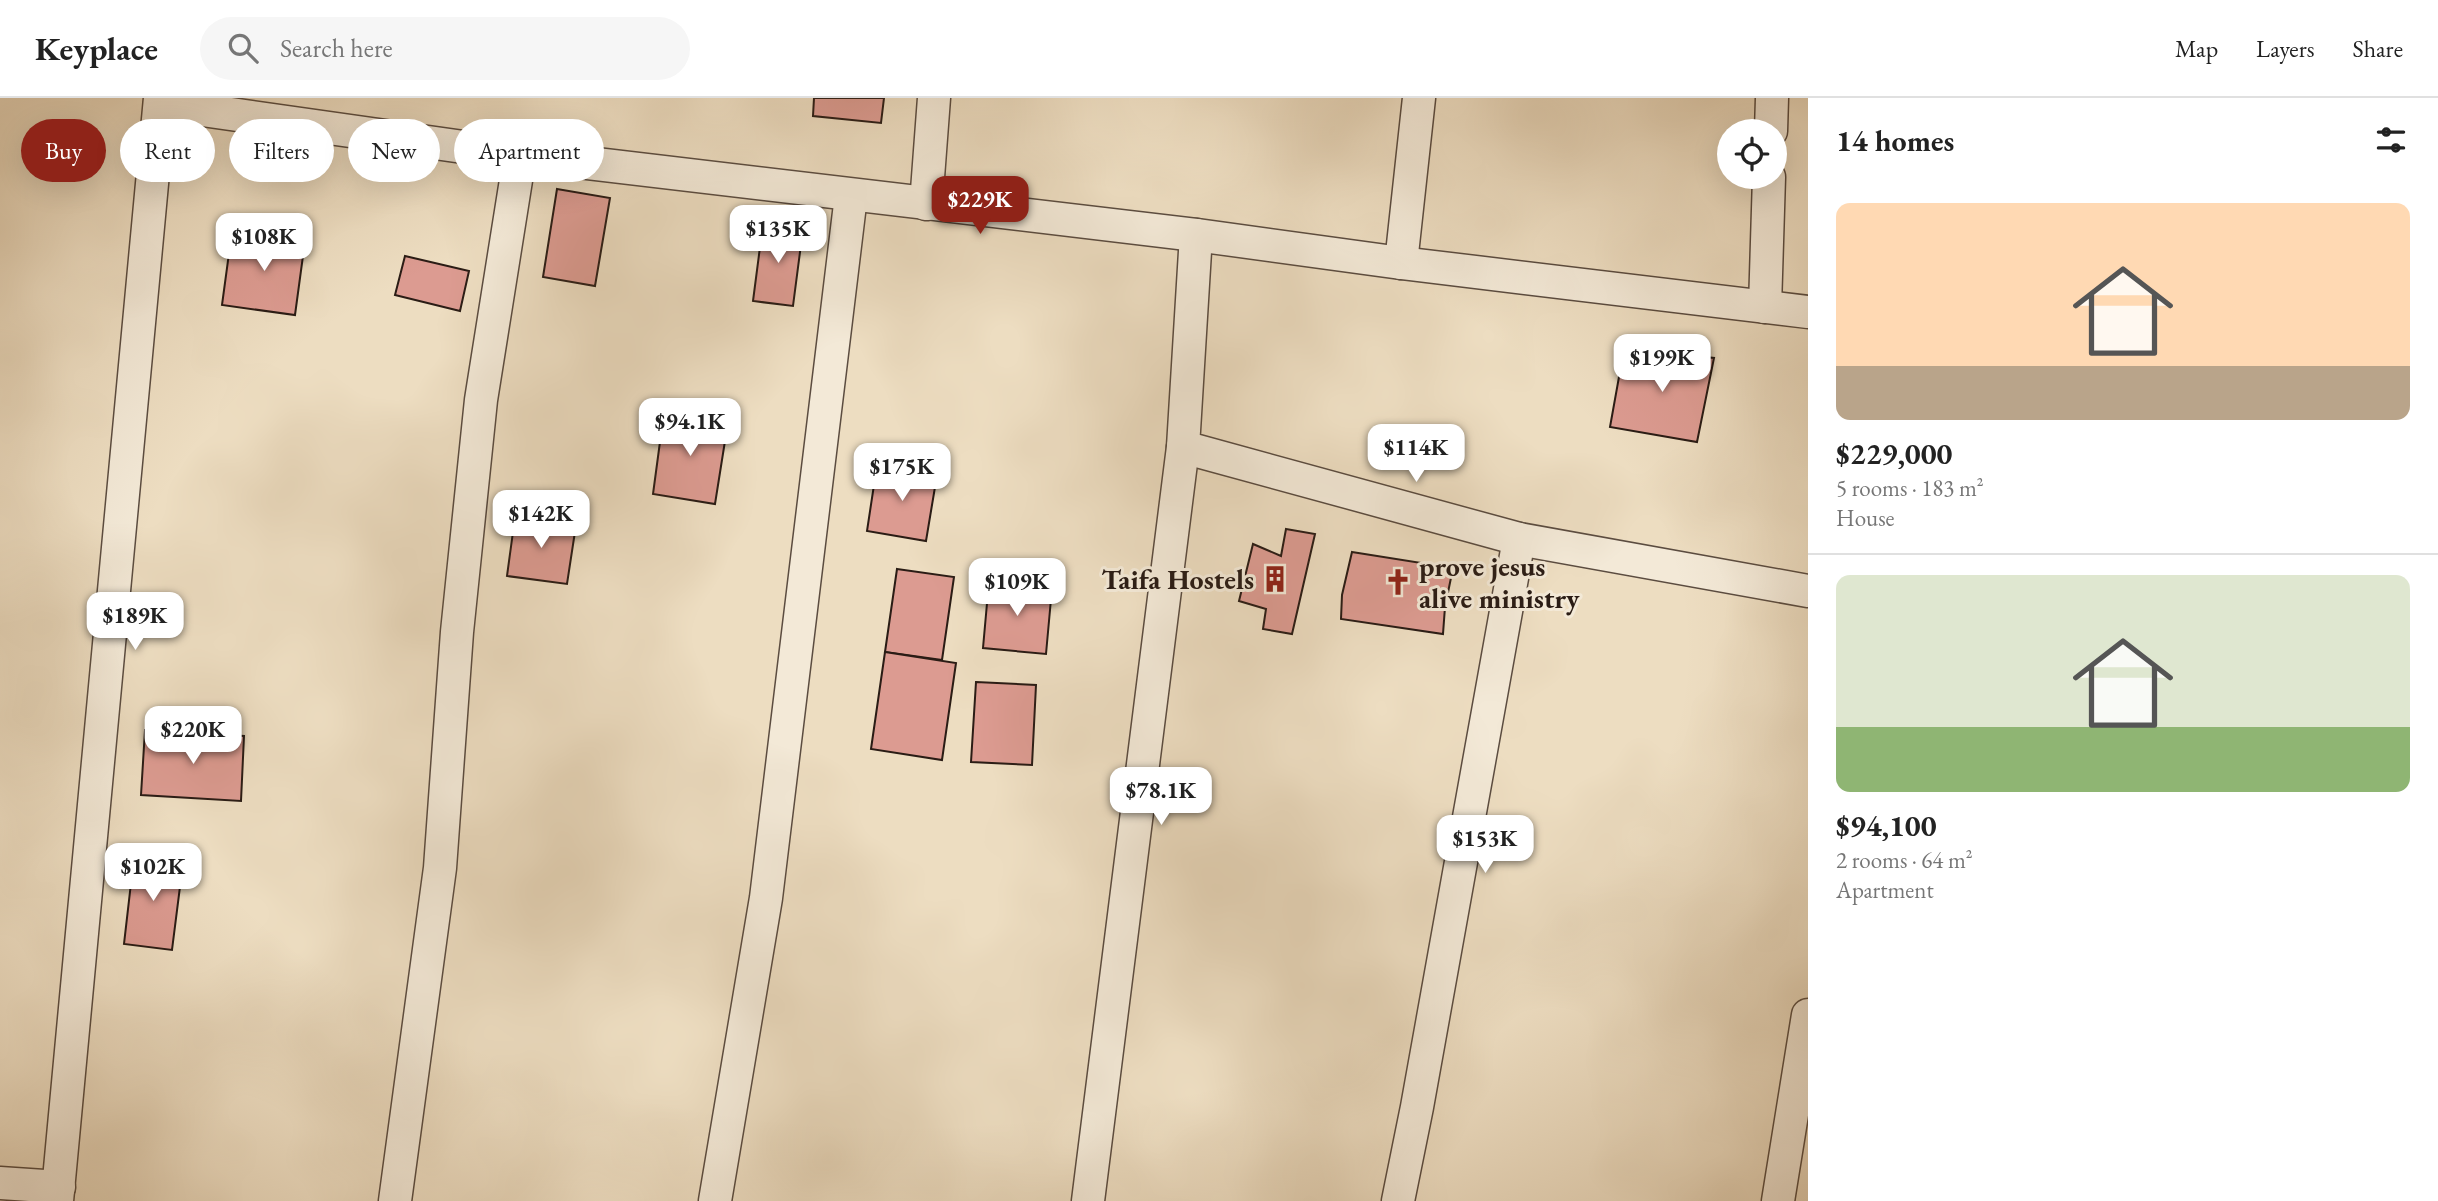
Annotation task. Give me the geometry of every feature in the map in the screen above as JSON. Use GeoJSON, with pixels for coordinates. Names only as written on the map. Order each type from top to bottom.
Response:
{"type":"FeatureCollection","features":[{"type":"Feature","properties":{"kind":"street"},"geometry":{"type":"LineString","coordinates":[[926,204],[934,98]]}},
{"type":"Feature","properties":{"kind":"street"},"geometry":{"type":"LineString","coordinates":[[1401,262],[1419,98]]}},
{"type":"Feature","properties":{"kind":"street"},"geometry":{"type":"LineString","coordinates":[[1771,119],[1772,98]]}},
{"type":"Feature","properties":{"kind":"street"},"geometry":{"type":"LineString","coordinates":[[0,1183],[58,1194],[160,101],[454,145]]}},
{"type":"Feature","properties":{"kind":"street"},"geometry":{"type":"LineString","coordinates":[[604,165],[1196,235],[1808,312]]}},
{"type":"Feature","properties":{"kind":"street"},"geometry":{"type":"LineString","coordinates":[[395,1201],[440,868],[457,632],[481,400],[516,182]]}},
{"type":"Feature","properties":{"kind":"street"},"geometry":{"type":"LineString","coordinates":[[1765,307],[1769,189]]}},
{"type":"Feature","properties":{"kind":"street"},"geometry":{"type":"LineString","coordinates":[[715,1201],[766,898],[851,196]]}},
{"type":"Feature","properties":{"kind":"street"},"geometry":{"type":"LineString","coordinates":[[1088,1201],[1182,447],[1196,235]]}},
{"type":"Feature","properties":{"kind":"street"},"geometry":{"type":"LineString","coordinates":[[1182,447],[1519,539],[1808,591]]}},
{"type":"Feature","properties":{"kind":"street"},"geometry":{"type":"LineString","coordinates":[[1398,1201],[1519,539]]}},
{"type":"Feature","properties":{"kind":"street"},"geometry":{"type":"LineString","coordinates":[[1778,1201],[1808,1015]]}},
{"type":"Feature","properties":{"kind":"building"},"geometry":{"type":"Polygon","coordinates":[[[814,98],[884,98],[881,123],[813,116],[814,98]]]}},
{"type":"Feature","properties":{"kind":"building"},"geometry":{"type":"Polygon","coordinates":[[[557,189],[610,198],[595,286],[543,277],[557,189]]]}},
{"type":"Feature","properties":{"kind":"building"},"geometry":{"type":"Polygon","coordinates":[[[763,224],[803,229],[793,306],[753,301],[763,224]]]}},
{"type":"Feature","properties":{"kind":"building"},"geometry":{"type":"Polygon","coordinates":[[[232,231],[305,241],[295,315],[222,305],[232,231]]]}},
{"type":"Feature","properties":{"kind":"building"},"geometry":{"type":"Polygon","coordinates":[[[405,256],[469,271],[460,311],[395,295],[405,256]]]}},
{"type":"Feature","properties":{"kind":"building"},"geometry":{"type":"Polygon","coordinates":[[[1624,349],[1714,358],[1697,442],[1610,427],[1624,349]]]}},
{"type":"Feature","properties":{"kind":"building"},"geometry":{"type":"Polygon","coordinates":[[[664,412],[728,422],[715,504],[653,494],[664,412]]]}},
{"type":"Feature","properties":{"kind":"building"},"geometry":{"type":"Polygon","coordinates":[[[877,465],[937,475],[926,541],[867,531],[877,465]]]}},
{"type":"Feature","properties":{"kind":"building"},"geometry":{"type":"Polygon","coordinates":[[[515,517],[576,525],[567,584],[507,576],[515,517]]]}},
{"type":"Feature","properties":{"kind":"building","name":"Taifa Hostels"},"geometry":{"type":"Polygon","coordinates":[[[1286,529],[1315,534],[1292,634],[1263,629],[1266,609],[1239,601],[1253,544],[1281,556],[1286,529]]]}},
{"type":"Feature","properties":{"kind":"building","name":"prove jesus alive ministry"},"geometry":{"type":"Polygon","coordinates":[[[1352,552],[1453,568],[1443,634],[1341,619],[1342,595],[1352,552]]]}},
{"type":"Feature","properties":{"kind":"building"},"geometry":{"type":"Polygon","coordinates":[[[897,569],[954,577],[942,660],[885,652],[897,569]]]}},
{"type":"Feature","properties":{"kind":"building"},"geometry":{"type":"Polygon","coordinates":[[[989,581],[1052,588],[1046,654],[983,648],[989,581]]]}},
{"type":"Feature","properties":{"kind":"building"},"geometry":{"type":"Polygon","coordinates":[[[885,652],[956,663],[942,760],[871,749],[885,652]]]}},
{"type":"Feature","properties":{"kind":"building"},"geometry":{"type":"Polygon","coordinates":[[[976,682],[1036,685],[1032,765],[971,762],[976,682]]]}},
{"type":"Feature","properties":{"kind":"building"},"geometry":{"type":"Polygon","coordinates":[[[145,730],[244,736],[241,801],[141,795],[145,730]]]}},
{"type":"Feature","properties":{"kind":"building"},"geometry":{"type":"Polygon","coordinates":[[[134,857],[183,863],[172,950],[124,944],[134,857]]]}},
{"type":"Feature","properties":{"kind":"place","name":"Taifa Hostels"},"geometry":{"type":"Point","coordinates":[1275,579]}},
{"type":"Feature","properties":{"kind":"place","name":"prove jesus alive ministry"},"geometry":{"type":"Point","coordinates":[1398,582]}}]}
